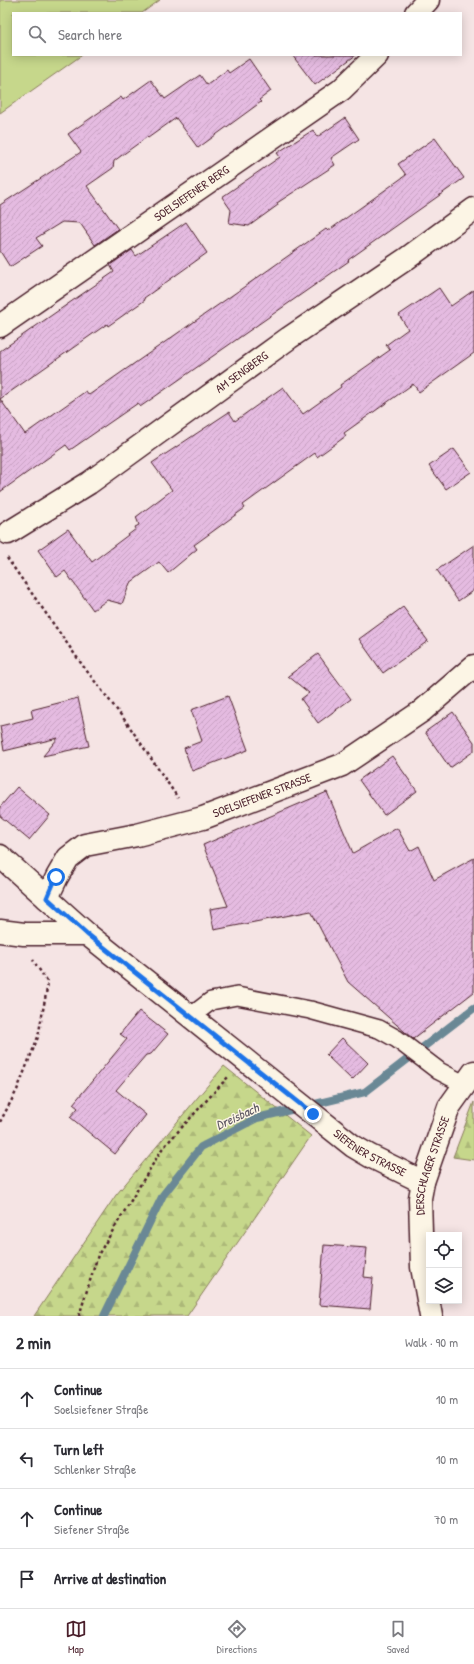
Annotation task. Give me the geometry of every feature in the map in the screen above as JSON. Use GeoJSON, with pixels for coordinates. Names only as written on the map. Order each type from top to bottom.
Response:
{"type":"FeatureCollection","features":[{"type":"Feature","properties":{"kind":"street"},"geometry":{"type":"LineString","coordinates":[[417,12],[428,0]]}},
{"type":"Feature","properties":{"kind":"street","name":"SOELSIEFENER BERG"},"geometry":{"type":"LineString","coordinates":[[0,326],[341,90],[376,56]]}},
{"type":"Feature","properties":{"kind":"street","name":"AM SENGBERG"},"geometry":{"type":"LineString","coordinates":[[6,543],[289,338],[406,259],[474,209]]}},
{"type":"Feature","properties":{"kind":"street","name":"SOELSIEFENER STRASSE"},"geometry":{"type":"LineString","coordinates":[[47,898],[56,877],[68,858],[85,845],[137,836],[203,818],[342,765],[422,711],[474,666]]}},
{"type":"Feature","properties":{"kind":"street","name":"SIEFENER STRASSE"},"geometry":{"type":"LineString","coordinates":[[0,856],[87,934],[353,1146],[423,1182]]}},
{"type":"Feature","properties":{"kind":"street"},"geometry":{"type":"LineString","coordinates":[[0,931],[24,934],[87,934]]}},
{"type":"Feature","properties":{"kind":"street","name":"DERSCHLAGER STRASSE"},"geometry":{"type":"LineString","coordinates":[[431,1316],[422,1267],[420,1198],[423,1182],[449,1107],[469,1078]]}},
{"type":"Feature","properties":{"kind":"lane"},"geometry":{"type":"LineString","coordinates":[[190,1017],[211,1001],[237,996],[310,1010],[379,1029],[398,1039],[428,1064],[469,1078]]}},
{"type":"Feature","properties":{"kind":"path"},"geometry":{"type":"LineString","coordinates":[[6,543],[84,666],[127,723],[177,798],[203,818]]}},
{"type":"Feature","properties":{"kind":"path"},"geometry":{"type":"LineString","coordinates":[[0,1122],[17,1090],[38,1036],[48,983],[26,948],[24,934]]}},
{"type":"Feature","properties":{"kind":"path"},"geometry":{"type":"LineString","coordinates":[[78,1316],[98,1255],[162,1148],[205,1104],[243,1059]]}},
{"type":"Feature","properties":{"kind":"green space"},"geometry":{"type":"Polygon","coordinates":[[[0,0],[160,0],[143,12],[12,12],[12,56],[81,56],[0,113],[0,0]]]}},
{"type":"Feature","properties":{"kind":"green space"},"geometry":{"type":"Polygon","coordinates":[[[224,1066],[311,1136],[187,1316],[34,1316],[116,1195],[224,1066]]]}},
{"type":"Feature","properties":{"kind":"green space"},"geometry":{"type":"Polygon","coordinates":[[[474,1102],[474,1160],[453,1157],[474,1102]]]}},
{"type":"Feature","properties":{"kind":"building"},"geometry":{"type":"Polygon","coordinates":[[[293,56],[355,56],[315,85],[293,56]]]}},
{"type":"Feature","properties":{"kind":"building"},"geometry":{"type":"Polygon","coordinates":[[[249,59],[271,91],[259,100],[261,102],[198,148],[176,118],[114,161],[113,168],[87,186],[118,229],[95,245],[80,223],[62,222],[36,238],[42,246],[10,267],[0,251],[0,205],[81,152],[68,134],[121,97],[123,100],[151,80],[165,99],[200,75],[207,85],[227,70],[229,73],[249,59]]]}},
{"type":"Feature","properties":{"kind":"building"},"geometry":{"type":"Polygon","coordinates":[[[345,118],[359,139],[331,158],[335,165],[277,203],[278,205],[249,226],[229,223],[231,210],[222,197],[280,157],[277,153],[313,130],[317,137],[345,118]]]}},
{"type":"Feature","properties":{"kind":"building"},"geometry":{"type":"Polygon","coordinates":[[[435,138],[464,178],[348,260],[349,261],[140,407],[138,403],[70,450],[66,445],[0,492],[0,399],[25,434],[86,391],[89,395],[326,229],[328,231],[406,175],[398,164],[435,138]]]}},
{"type":"Feature","properties":{"kind":"building"},"geometry":{"type":"Polygon","coordinates":[[[186,222],[207,253],[144,298],[145,300],[108,326],[107,324],[0,399],[0,351],[114,272],[110,265],[132,250],[136,256],[186,222]]]}},
{"type":"Feature","properties":{"kind":"building"},"geometry":{"type":"Polygon","coordinates":[[[439,288],[451,306],[474,290],[474,353],[419,392],[413,384],[344,433],[346,436],[317,457],[315,453],[243,505],[245,508],[194,545],[197,549],[168,573],[159,562],[130,583],[122,604],[107,600],[93,610],[65,571],[57,577],[38,550],[68,529],[92,562],[136,529],[135,527],[139,525],[136,517],[172,490],[152,463],[229,412],[235,421],[283,387],[303,414],[341,387],[340,385],[390,350],[386,345],[408,329],[399,315],[439,288]]]}},
{"type":"Feature","properties":{"kind":"building"},"geometry":{"type":"Polygon","coordinates":[[[454,449],[471,472],[446,489],[429,466],[454,449]]]}},
{"type":"Feature","properties":{"kind":"building"},"geometry":{"type":"Polygon","coordinates":[[[474,545],[474,590],[458,601],[437,570],[474,545]]]}},
{"type":"Feature","properties":{"kind":"building"},"geometry":{"type":"Polygon","coordinates":[[[403,607],[428,641],[383,673],[359,639],[403,607]]]}},
{"type":"Feature","properties":{"kind":"building"},"geometry":{"type":"Polygon","coordinates":[[[318,654],[351,699],[318,723],[301,699],[309,693],[288,676],[318,654]]]}},
{"type":"Feature","properties":{"kind":"building"},"geometry":{"type":"Polygon","coordinates":[[[228,696],[248,750],[192,771],[184,748],[202,741],[191,710],[228,696]]]}},
{"type":"Feature","properties":{"kind":"building"},"geometry":{"type":"Polygon","coordinates":[[[78,698],[89,746],[43,756],[58,738],[4,751],[0,726],[33,718],[31,710],[78,698]]]}},
{"type":"Feature","properties":{"kind":"building"},"geometry":{"type":"Polygon","coordinates":[[[453,712],[474,742],[474,751],[450,768],[425,732],[453,712]]]}},
{"type":"Feature","properties":{"kind":"building"},"geometry":{"type":"Polygon","coordinates":[[[392,756],[417,791],[384,815],[359,780],[392,756]]]}},
{"type":"Feature","properties":{"kind":"building"},"geometry":{"type":"Polygon","coordinates":[[[17,787],[50,815],[29,840],[0,816],[0,807],[17,787]]]}},
{"type":"Feature","properties":{"kind":"building"},"geometry":{"type":"Polygon","coordinates":[[[327,792],[353,853],[397,828],[410,851],[419,846],[434,880],[474,858],[474,992],[413,1039],[348,982],[311,911],[214,930],[210,909],[228,906],[203,845],[327,792]]]}},
{"type":"Feature","properties":{"kind":"building"},"geometry":{"type":"Polygon","coordinates":[[[139,1011],[168,1034],[151,1054],[146,1055],[116,1090],[146,1115],[115,1154],[70,1117],[78,1108],[73,1104],[127,1039],[120,1034],[139,1011]]]}},
{"type":"Feature","properties":{"kind":"building"},"geometry":{"type":"Polygon","coordinates":[[[342,1038],[368,1063],[352,1080],[326,1055],[342,1038]]]}},
{"type":"Feature","properties":{"kind":"building"},"geometry":{"type":"Polygon","coordinates":[[[324,1245],[367,1248],[364,1277],[373,1278],[370,1309],[319,1305],[324,1245]]]}},
{"type":"Feature","properties":{"kind":"waterway","name":"Dreisbach"},"geometry":{"type":"LineString","coordinates":[[104,1316],[163,1195],[201,1147],[257,1118],[365,1092],[474,1008]]}},
{"type":"Feature","properties":{"kind":"route"},"geometry":{"type":"LineString","coordinates":[[56,877],[47,898],[87,934],[313,1114]]}}]}
